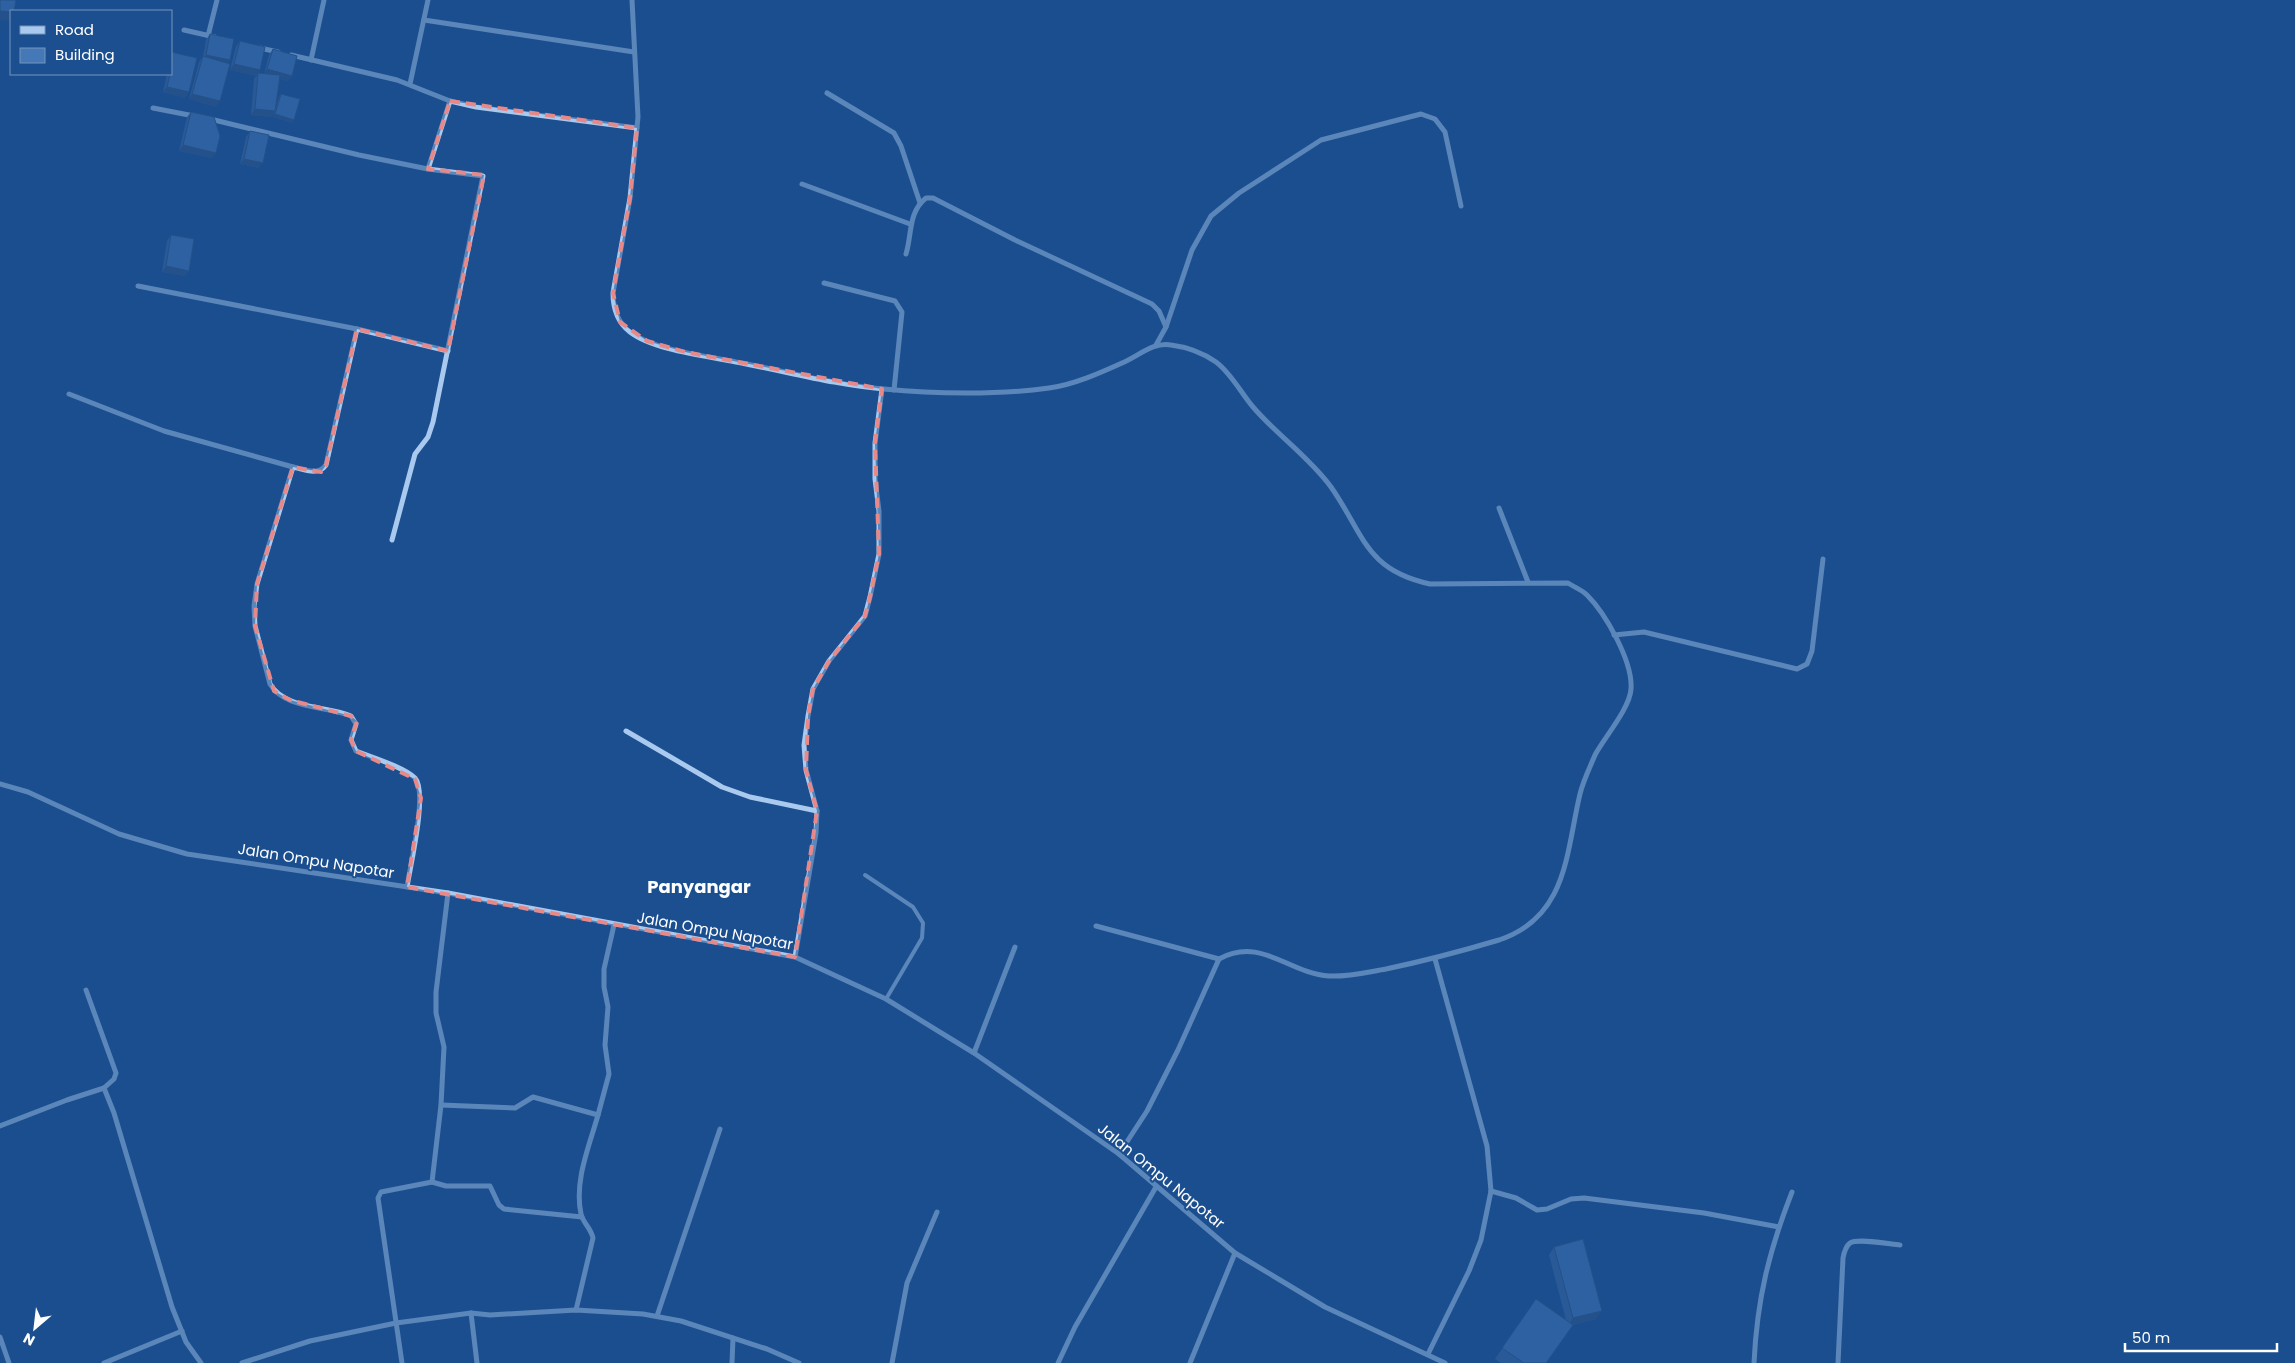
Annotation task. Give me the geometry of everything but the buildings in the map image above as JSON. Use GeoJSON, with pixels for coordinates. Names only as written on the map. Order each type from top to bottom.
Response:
{"type":"FeatureCollection","features":[{"type":"Feature","properties":{"kind":"street"},"geometry":{"type":"LineString","coordinates":[[208,36],[217,0]]}},
{"type":"Feature","properties":{"kind":"street"},"geometry":{"type":"LineString","coordinates":[[311,60],[324,0]]}},
{"type":"Feature","properties":{"kind":"street"},"geometry":{"type":"LineString","coordinates":[[410,84],[428,0]]}},
{"type":"Feature","properties":{"kind":"street"},"geometry":{"type":"LineString","coordinates":[[632,0],[637,128],[630,198],[613,294],[613,307],[620,322],[630,332],[647,341],[685,352],[894,390],[1009,392],[1053,388],[1125,362],[1156,345],[1170,344],[1198,352],[1218,364],[1254,408],[1330,487],[1369,549],[1393,572],[1411,580],[1430,584],[1568,582],[1586,594],[1600,611],[1614,634],[1630,672],[1631,691],[1611,732],[1596,754],[1580,793],[1572,842],[1558,889],[1542,914],[1528,925],[1502,939],[1435,959],[1363,973],[1330,976],[1309,972],[1257,951],[1232,952],[1218,959],[1182,1042],[1147,1111],[1118,1154]]}},
{"type":"Feature","properties":{"kind":"street"},"geometry":{"type":"LineString","coordinates":[[424,20],[634,52]]}},
{"type":"Feature","properties":{"kind":"street"},"geometry":{"type":"LineString","coordinates":[[184,30],[217,38]]}},
{"type":"Feature","properties":{"kind":"street"},"geometry":{"type":"LineString","coordinates":[[255,47],[410,84],[450,101],[476,107],[637,128]]}},
{"type":"Feature","properties":{"kind":"street"},"geometry":{"type":"LineString","coordinates":[[827,94],[894,133],[901,146],[920,203]]}},
{"type":"Feature","properties":{"kind":"street"},"geometry":{"type":"LineString","coordinates":[[428,169],[450,101]]}},
{"type":"Feature","properties":{"kind":"street"},"geometry":{"type":"LineString","coordinates":[[153,108],[428,169],[483,176],[433,422],[428,437],[415,454],[392,540]]}},
{"type":"Feature","properties":{"kind":"street"},"geometry":{"type":"LineString","coordinates":[[1156,345],[1166,327],[1192,250],[1210,216],[1239,193],[1321,140],[1420,114],[1435,119],[1444,132],[1461,206]]}},
{"type":"Feature","properties":{"kind":"street"},"geometry":{"type":"LineString","coordinates":[[802,184],[910,224]]}},
{"type":"Feature","properties":{"kind":"street"},"geometry":{"type":"LineString","coordinates":[[906,254],[910,237],[910,224],[920,203],[926,198],[944,203],[1016,240],[1140,297],[1159,311],[1166,327]]}},
{"type":"Feature","properties":{"kind":"street"},"geometry":{"type":"LineString","coordinates":[[824,283],[888,299],[898,304],[902,312],[894,390]]}},
{"type":"Feature","properties":{"kind":"street"},"geometry":{"type":"LineString","coordinates":[[138,286],[357,329],[448,351]]}},
{"type":"Feature","properties":{"kind":"street"},"geometry":{"type":"LineString","coordinates":[[70,394],[164,431],[293,467],[318,472],[322,471],[326,465],[357,329]]}},
{"type":"Feature","properties":{"kind":"street"},"geometry":{"type":"LineString","coordinates":[[795,957],[816,834],[817,811],[806,770],[804,745],[808,716],[813,689],[829,661],[865,616],[870,597],[879,554],[879,511],[875,479],[875,443],[882,389]]}},
{"type":"Feature","properties":{"kind":"street"},"geometry":{"type":"LineString","coordinates":[[293,467],[257,584],[254,606],[255,626],[270,684],[281,697],[351,716],[356,724],[351,740],[356,751],[407,773],[415,779],[421,798],[407,887]]}},
{"type":"Feature","properties":{"kind":"street"},"geometry":{"type":"LineString","coordinates":[[1500,508],[1528,582]]}},
{"type":"Feature","properties":{"kind":"street"},"geometry":{"type":"LineString","coordinates":[[1614,634],[1644,632],[1797,669],[1807,664],[1812,650],[1823,559]]}},
{"type":"Feature","properties":{"kind":"street"},"geometry":{"type":"LineString","coordinates":[[626,731],[722,787],[750,797],[817,811]]}},
{"type":"Feature","properties":{"kind":"street","name":"Jalan Ompu Napotar"},"geometry":{"type":"LineString","coordinates":[[0,784],[28,792],[118,834],[187,854],[448,893],[795,957],[886,999],[974,1053],[1118,1154],[1236,1253],[1325,1307],[1445,1363]]}},
{"type":"Feature","properties":{"kind":"street"},"geometry":{"type":"LineString","coordinates":[[432,1182],[444,1047],[436,1014],[436,992],[448,893]]}},
{"type":"Feature","properties":{"kind":"street"},"geometry":{"type":"LineString","coordinates":[[576,1310],[593,1238],[592,1232],[582,1217],[580,1183],[609,1074],[604,1046],[608,1007],[604,986],[604,969],[614,925]]}},
{"type":"Feature","properties":{"kind":"street"},"geometry":{"type":"LineString","coordinates":[[1096,926],[1218,959]]}},
{"type":"Feature","properties":{"kind":"street"},"geometry":{"type":"LineString","coordinates":[[974,1053],[1015,947]]}},
{"type":"Feature","properties":{"kind":"street"},"geometry":{"type":"LineString","coordinates":[[1428,1354],[1481,1240],[1491,1191],[1487,1146],[1435,959]]}},
{"type":"Feature","properties":{"kind":"street"},"geometry":{"type":"LineString","coordinates":[[0,1126],[104,1088],[114,1079],[116,1073],[86,990]]}},
{"type":"Feature","properties":{"kind":"street"},"geometry":{"type":"LineString","coordinates":[[104,1088],[114,1113],[182,1331],[186,1342],[200,1363]]}},
{"type":"Feature","properties":{"kind":"street"},"geometry":{"type":"LineString","coordinates":[[440,1105],[515,1108],[533,1097],[598,1115]]}},
{"type":"Feature","properties":{"kind":"street"},"geometry":{"type":"LineString","coordinates":[[658,1316],[720,1130]]}},
{"type":"Feature","properties":{"kind":"street"},"geometry":{"type":"LineString","coordinates":[[402,1363],[379,1195],[381,1192],[432,1182],[446,1186],[490,1186],[499,1205],[504,1209],[582,1217]]}},
{"type":"Feature","properties":{"kind":"street"},"geometry":{"type":"LineString","coordinates":[[1058,1363],[1075,1328],[1156,1187]]}},
{"type":"Feature","properties":{"kind":"street"},"geometry":{"type":"LineString","coordinates":[[1491,1191],[1516,1198],[1537,1210],[1547,1209],[1577,1198],[1591,1198],[1704,1213],[1778,1227]]}},
{"type":"Feature","properties":{"kind":"street"},"geometry":{"type":"LineString","coordinates":[[1754,1363],[1761,1288],[1778,1227],[1792,1192]]}},
{"type":"Feature","properties":{"kind":"street"},"geometry":{"type":"LineString","coordinates":[[892,1363],[907,1283],[937,1212]]}},
{"type":"Feature","properties":{"kind":"street"},"geometry":{"type":"LineString","coordinates":[[1838,1363],[1842,1258],[1845,1248],[1851,1243],[1858,1242],[1900,1245]]}},
{"type":"Feature","properties":{"kind":"street"},"geometry":{"type":"LineString","coordinates":[[1190,1363],[1236,1253]]}},
{"type":"Feature","properties":{"kind":"street"},"geometry":{"type":"LineString","coordinates":[[242,1363],[310,1341],[396,1323],[471,1313],[490,1315],[576,1310],[658,1316],[682,1321],[799,1363]]}},
{"type":"Feature","properties":{"kind":"street"},"geometry":{"type":"LineString","coordinates":[[471,1313],[477,1363]]}},
{"type":"Feature","properties":{"kind":"street"},"geometry":{"type":"LineString","coordinates":[[104,1363],[182,1331]]}},
{"type":"Feature","properties":{"kind":"street"},"geometry":{"type":"LineString","coordinates":[[0,1337],[9,1363]]}},
{"type":"Feature","properties":{"kind":"street"},"geometry":{"type":"LineString","coordinates":[[732,1363],[733,1338]]}},
{"type":"Feature","properties":{"kind":"lane"},"geometry":{"type":"LineString","coordinates":[[865,875],[913,907],[923,923],[922,938],[886,999]]}},
{"type":"Feature","properties":{"kind":"highlighted area"},"geometry":{"type":"Polygon","coordinates":[[[450,101],[637,128],[630,198],[613,293],[620,322],[647,341],[685,352],[882,389],[875,443],[879,554],[870,597],[865,616],[829,661],[813,689],[808,716],[806,770],[817,811],[795,957],[407,887],[421,798],[415,779],[356,751],[351,740],[357,721],[351,716],[290,700],[274,691],[255,626],[257,584],[293,467],[321,472],[326,465],[357,329],[448,351],[484,175],[428,169],[450,101]]]}},
{"type":"Feature","properties":{"kind":"district","name":"Panyangar"},"geometry":{"type":"Point","coordinates":[699,887]}}]}
